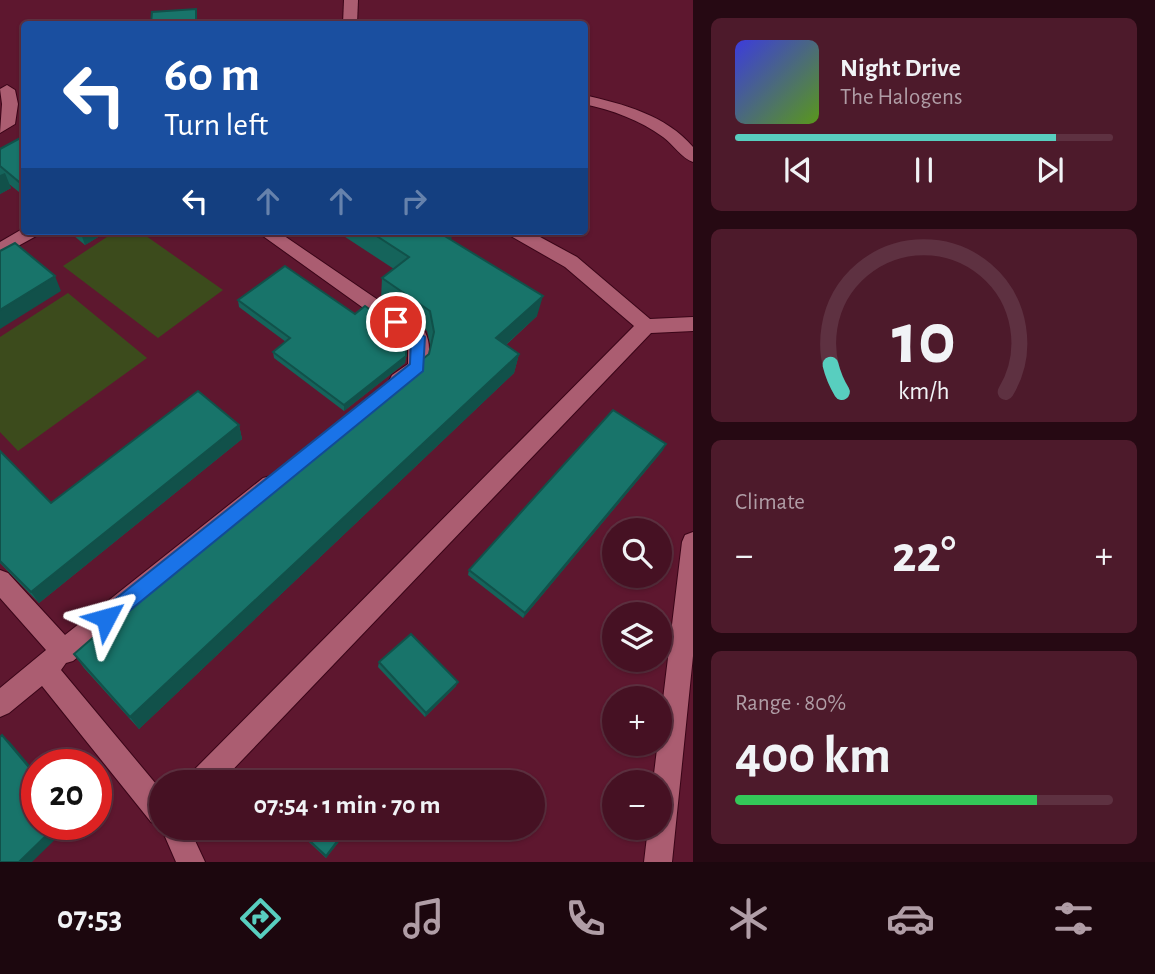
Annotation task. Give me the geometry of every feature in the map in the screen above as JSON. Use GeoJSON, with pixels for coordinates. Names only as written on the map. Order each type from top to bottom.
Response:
{"type":"FeatureCollection","features":[{"type":"Feature","properties":{"kind":"street"},"geometry":{"type":"LineString","coordinates":[[350,21],[351,0]]}},
{"type":"Feature","properties":{"kind":"street"},"geometry":{"type":"LineString","coordinates":[[0,128],[7,124],[10,104],[3,91],[21,88]]}},
{"type":"Feature","properties":{"kind":"street"},"geometry":{"type":"LineString","coordinates":[[588,100],[623,108],[681,141],[693,157]]}},
{"type":"Feature","properties":{"kind":"street"},"geometry":{"type":"LineString","coordinates":[[0,250],[25,235]]}},
{"type":"Feature","properties":{"kind":"street"},"geometry":{"type":"LineString","coordinates":[[271,235],[418,337],[418,367],[386,393]]}},
{"type":"Feature","properties":{"kind":"street"},"geometry":{"type":"LineString","coordinates":[[521,235],[571,262],[646,326],[693,324]]}},
{"type":"Feature","properties":{"kind":"street"},"geometry":{"type":"LineString","coordinates":[[214,770],[646,326]]}},
{"type":"Feature","properties":{"kind":"street"},"geometry":{"type":"LineString","coordinates":[[0,704],[289,470]]}},
{"type":"Feature","properties":{"kind":"street"},"geometry":{"type":"LineString","coordinates":[[657,862],[685,684],[693,542]]}},
{"type":"Feature","properties":{"kind":"street"},"geometry":{"type":"LineString","coordinates":[[0,581],[149,792]]}},
{"type":"Feature","properties":{"kind":"street"},"geometry":{"type":"LineString","coordinates":[[180,840],[191,862]]}},
{"type":"Feature","properties":{"kind":"green space"},"geometry":{"type":"Polygon","coordinates":[[[110,235],[145,235],[223,290],[158,338],[63,266],[110,235]]]}},
{"type":"Feature","properties":{"kind":"green space"},"geometry":{"type":"Polygon","coordinates":[[[68,293],[147,358],[18,451],[0,432],[0,337],[68,293]]]}},
{"type":"Feature","properties":{"kind":"building"},"geometry":{"type":"Polygon","coordinates":[[[196,9],[196,21],[151,21],[152,12],[196,9]]]}},
{"type":"Feature","properties":{"kind":"building"},"geometry":{"type":"Polygon","coordinates":[[[21,138],[21,184],[0,166],[0,149],[21,138]]]}},
{"type":"Feature","properties":{"kind":"building"},"geometry":{"type":"Polygon","coordinates":[[[375,235],[443,235],[543,296],[496,338],[519,354],[130,717],[74,654],[300,458],[429,354],[434,332],[430,311],[382,278],[409,257],[375,235]]]}},
{"type":"Feature","properties":{"kind":"building"},"geometry":{"type":"Polygon","coordinates":[[[15,243],[55,276],[0,310],[0,251],[15,243]]]}},
{"type":"Feature","properties":{"kind":"building"},"geometry":{"type":"Polygon","coordinates":[[[285,266],[355,314],[365,306],[406,335],[406,356],[344,405],[273,352],[290,338],[238,300],[285,266]]]}},
{"type":"Feature","properties":{"kind":"building"},"geometry":{"type":"Polygon","coordinates":[[[198,391],[239,425],[31,592],[0,561],[0,451],[51,503],[198,391]]]}},
{"type":"Feature","properties":{"kind":"building"},"geometry":{"type":"Polygon","coordinates":[[[613,410],[666,444],[525,613],[469,570],[613,410]]]}},
{"type":"Feature","properties":{"kind":"building"},"geometry":{"type":"Polygon","coordinates":[[[411,634],[458,682],[426,713],[379,662],[411,634]]]}},
{"type":"Feature","properties":{"kind":"building"},"geometry":{"type":"Polygon","coordinates":[[[2,735],[21,758],[21,840],[42,840],[19,862],[0,862],[2,735]]]}},
{"type":"Feature","properties":{"kind":"building"},"geometry":{"type":"Polygon","coordinates":[[[309,840],[338,840],[326,856],[309,840]]]}},
{"type":"Feature","properties":{"kind":"route"},"geometry":{"type":"LineString","coordinates":[[106,618],[418,367],[418,337],[396,322]]}}]}
